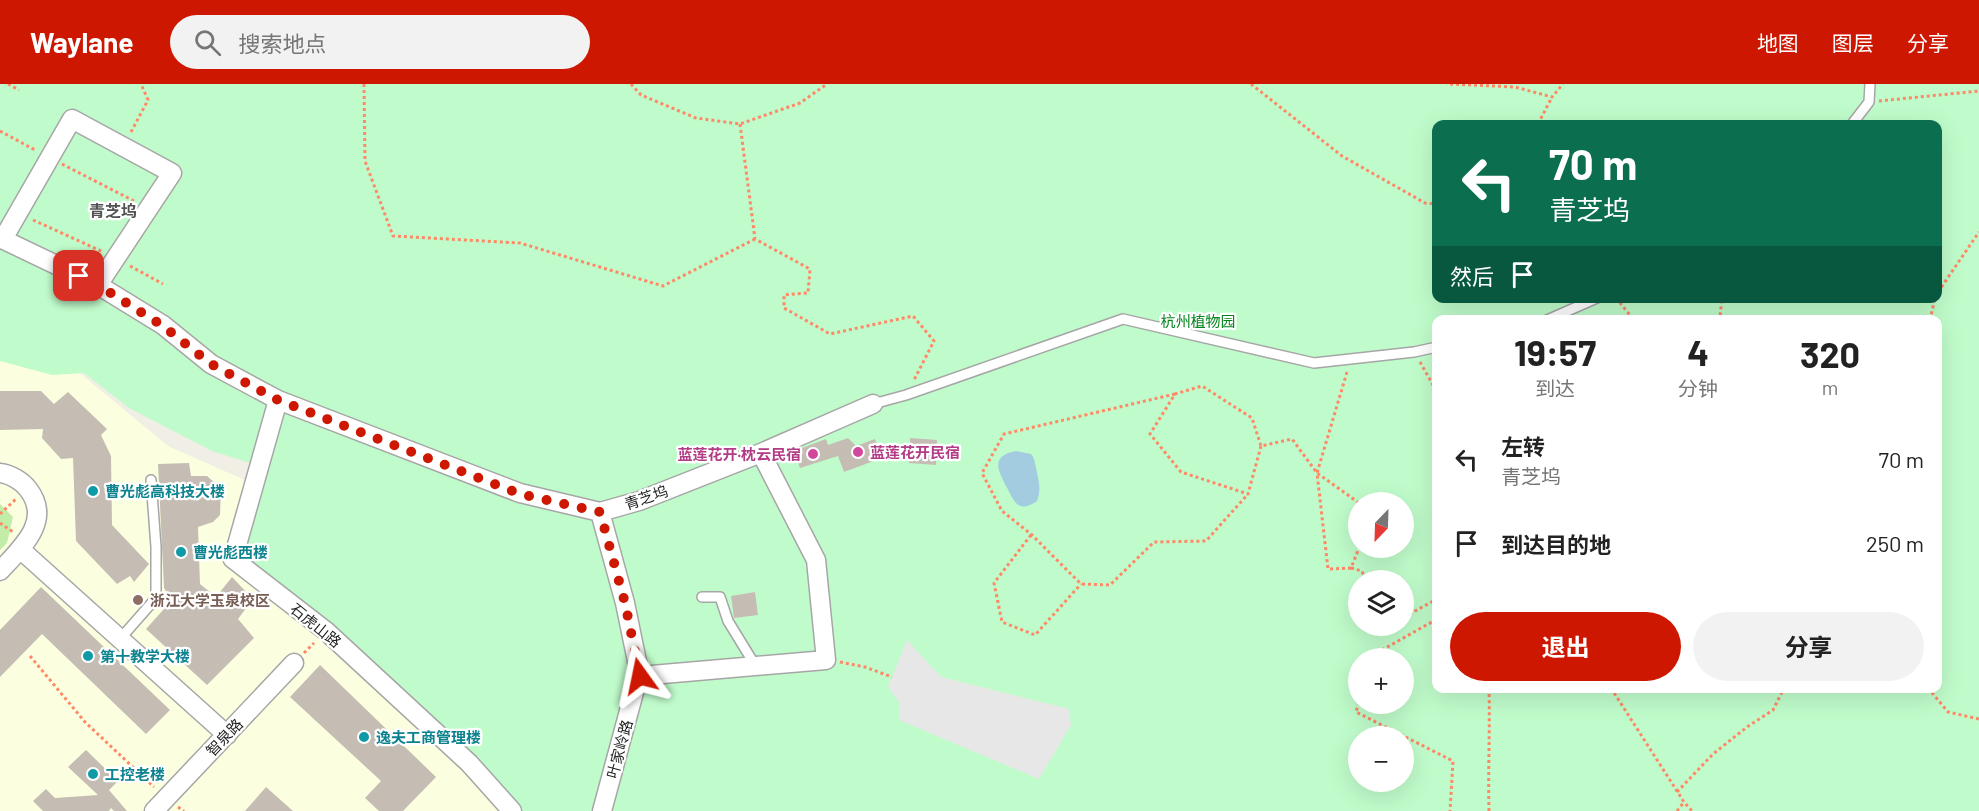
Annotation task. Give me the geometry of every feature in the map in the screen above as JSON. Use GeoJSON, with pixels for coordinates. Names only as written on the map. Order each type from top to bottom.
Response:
{"type":"FeatureCollection","features":[{"type":"Feature","properties":{"kind":"street"},"geometry":{"type":"LineString","coordinates":[[1,239],[72,119],[172,173],[98,285]]}},
{"type":"Feature","properties":{"kind":"street","name":"青芝坞"},"geometry":{"type":"LineString","coordinates":[[1,239],[98,285],[163,326],[211,364],[278,400],[520,494],[600,512],[639,501],[761,453],[873,404]]}},
{"type":"Feature","properties":{"kind":"street","name":"石虎山路"},"geometry":{"type":"LineString","coordinates":[[278,400],[233,559],[326,631],[469,763],[512,811]]}},
{"type":"Feature","properties":{"kind":"street"},"geometry":{"type":"LineString","coordinates":[[640,676],[826,660],[816,560],[761,453]]}},
{"type":"Feature","properties":{"kind":"street"},"geometry":{"type":"LineString","coordinates":[[0,473],[8,474],[27,487],[36,501],[38,514],[35,527],[26,544],[0,570]]}},
{"type":"Feature","properties":{"kind":"street","name":"叶家岭路"},"geometry":{"type":"LineString","coordinates":[[600,512],[625,603],[640,676],[602,811]]}},
{"type":"Feature","properties":{"kind":"street"},"geometry":{"type":"LineString","coordinates":[[20,549],[227,735]]}},
{"type":"Feature","properties":{"kind":"street","name":"智泉路"},"geometry":{"type":"LineString","coordinates":[[162,807],[294,663]]}},
{"type":"Feature","properties":{"kind":"lane"},"geometry":{"type":"LineString","coordinates":[[1855,120],[1869,102],[1870,84]]}},
{"type":"Feature","properties":{"kind":"lane"},"geometry":{"type":"LineString","coordinates":[[1558,315],[1586,303]]}},
{"type":"Feature","properties":{"kind":"lane"},"geometry":{"type":"LineString","coordinates":[[873,404],[906,395],[1123,319],[1314,363],[1414,352],[1432,347]]}},
{"type":"Feature","properties":{"kind":"lane"},"geometry":{"type":"LineString","coordinates":[[120,639],[156,598],[156,547],[151,480]]}},
{"type":"Feature","properties":{"kind":"lane"},"geometry":{"type":"LineString","coordinates":[[702,597],[720,597],[728,621],[755,665]]}},
{"type":"Feature","properties":{"kind":"path"},"geometry":{"type":"LineString","coordinates":[[8,84],[19,90]]}},
{"type":"Feature","properties":{"kind":"path"},"geometry":{"type":"LineString","coordinates":[[124,147],[148,100],[141,84]]}},
{"type":"Feature","properties":{"kind":"path"},"geometry":{"type":"LineString","coordinates":[[364,84],[365,161],[393,236],[520,243],[663,286],[755,239]]}},
{"type":"Feature","properties":{"kind":"path"},"geometry":{"type":"LineString","coordinates":[[631,84],[641,95],[696,118],[740,124],[801,103],[827,84]]}},
{"type":"Feature","properties":{"kind":"path"},"geometry":{"type":"LineString","coordinates":[[1251,84],[1342,156],[1425,203],[1432,204]]}},
{"type":"Feature","properties":{"kind":"path"},"geometry":{"type":"LineString","coordinates":[[1450,84],[1453,86],[1515,87],[1552,98]]}},
{"type":"Feature","properties":{"kind":"path"},"geometry":{"type":"LineString","coordinates":[[1540,120],[1563,84]]}},
{"type":"Feature","properties":{"kind":"path"},"geometry":{"type":"LineString","coordinates":[[1869,102],[1979,91]]}},
{"type":"Feature","properties":{"kind":"path"},"geometry":{"type":"LineString","coordinates":[[740,124],[755,239]]}},
{"type":"Feature","properties":{"kind":"path"},"geometry":{"type":"LineString","coordinates":[[0,131],[148,209]]}},
{"type":"Feature","properties":{"kind":"path"},"geometry":{"type":"LineString","coordinates":[[18,213],[116,258],[163,284]]}},
{"type":"Feature","properties":{"kind":"path"},"geometry":{"type":"LineString","coordinates":[[1942,286],[1979,232]]}},
{"type":"Feature","properties":{"kind":"path"},"geometry":{"type":"LineString","coordinates":[[755,239],[810,269],[808,293],[784,295],[784,308],[830,334],[913,316],[934,341],[906,395]]}},
{"type":"Feature","properties":{"kind":"path"},"geometry":{"type":"LineString","coordinates":[[1620,303],[1630,315]]}},
{"type":"Feature","properties":{"kind":"path"},"geometry":{"type":"LineString","coordinates":[[1414,352],[1432,383]]}},
{"type":"Feature","properties":{"kind":"path"},"geometry":{"type":"LineString","coordinates":[[1351,359],[1317,473],[1328,569],[1358,570]]}},
{"type":"Feature","properties":{"kind":"path"},"geometry":{"type":"LineString","coordinates":[[1202,386],[1252,418],[1261,446],[1248,494],[1206,541],[1154,542],[1110,585],[1081,584],[1032,535],[1002,511],[982,472],[1004,434],[1202,386]]}},
{"type":"Feature","properties":{"kind":"path"},"geometry":{"type":"LineString","coordinates":[[1175,394],[1150,434],[1181,472],[1248,494]]}},
{"type":"Feature","properties":{"kind":"path"},"geometry":{"type":"LineString","coordinates":[[1261,446],[1292,440],[1317,473],[1348,495]]}},
{"type":"Feature","properties":{"kind":"path"},"geometry":{"type":"LineString","coordinates":[[2,523],[1,514],[27,487]]}},
{"type":"Feature","properties":{"kind":"path"},"geometry":{"type":"LineString","coordinates":[[1032,535],[994,582],[1002,622],[1035,636],[1081,584]]}},
{"type":"Feature","properties":{"kind":"path"},"geometry":{"type":"LineString","coordinates":[[1351,568],[1355,558]]}},
{"type":"Feature","properties":{"kind":"path"},"geometry":{"type":"LineString","coordinates":[[1414,612],[1432,602]]}},
{"type":"Feature","properties":{"kind":"path"},"geometry":{"type":"LineString","coordinates":[[1386,648],[1432,622]]}},
{"type":"Feature","properties":{"kind":"path"},"geometry":{"type":"LineString","coordinates":[[294,663],[326,631]]}},
{"type":"Feature","properties":{"kind":"path"},"geometry":{"type":"LineString","coordinates":[[30,656],[84,722],[162,807]]}},
{"type":"Feature","properties":{"kind":"path"},"geometry":{"type":"LineString","coordinates":[[826,660],[865,667],[892,677]]}},
{"type":"Feature","properties":{"kind":"path"},"geometry":{"type":"LineString","coordinates":[[1489,693],[1491,733],[1488,762],[1489,811]]}},
{"type":"Feature","properties":{"kind":"path"},"geometry":{"type":"LineString","coordinates":[[1614,693],[1677,792],[1692,811]]}},
{"type":"Feature","properties":{"kind":"path"},"geometry":{"type":"LineString","coordinates":[[1677,792],[1713,754],[1773,710],[1782,693]]}},
{"type":"Feature","properties":{"kind":"path"},"geometry":{"type":"LineString","coordinates":[[1932,693],[1948,712],[1979,719]]}},
{"type":"Feature","properties":{"kind":"path"},"geometry":{"type":"LineString","coordinates":[[1360,714],[1453,761],[1449,811]]}},
{"type":"Feature","properties":{"kind":"path"},"geometry":{"type":"LineString","coordinates":[[1677,811],[1684,802]]}},
{"type":"Feature","properties":{"kind":"shaded area","name":"浙江大学玉泉校区"},"geometry":{"type":"Polygon","coordinates":[[[0,312],[23,326],[168,446],[247,481],[327,640],[508,811],[0,811],[0,312]]]}},
{"type":"Feature","properties":{"kind":"shaded area"},"geometry":{"type":"Polygon","coordinates":[[[907,640],[941,677],[1069,709],[1071,725],[1039,779],[899,720],[899,702],[888,687],[907,640]]]}},
{"type":"Feature","properties":{"kind":"green space","name":"杭州植物园"},"geometry":{"type":"Polygon","coordinates":[[[0,84],[1979,84],[1979,811],[506,811],[378,683],[232,570],[263,467],[212,451],[129,408],[84,373],[52,375],[0,361],[0,84]]]}},
{"type":"Feature","properties":{"kind":"green space"},"geometry":{"type":"Polygon","coordinates":[[[0,504],[13,517],[7,543],[0,550],[0,504]]]}},
{"type":"Feature","properties":{"kind":"water"},"geometry":{"type":"Polygon","coordinates":[[[1016,451],[1031,454],[1039,480],[1037,501],[1025,507],[1014,501],[998,464],[1002,456],[1016,451]]]}},
{"type":"Feature","properties":{"kind":"building","name":"曹光彪高科技大楼"},"geometry":{"type":"Polygon","coordinates":[[[0,391],[41,391],[54,404],[68,392],[107,429],[101,435],[111,456],[112,525],[149,564],[134,582],[130,576],[117,584],[76,541],[73,458],[61,459],[42,438],[43,429],[0,430],[0,391]]]}},
{"type":"Feature","properties":{"kind":"building"},"geometry":{"type":"Polygon","coordinates":[[[848,438],[856,446],[875,439],[882,458],[844,472],[838,456],[800,468],[794,451],[826,439],[828,445],[848,438]]]}},
{"type":"Feature","properties":{"kind":"building"},"geometry":{"type":"Polygon","coordinates":[[[910,438],[937,440],[936,465],[909,463],[910,438]]]}},
{"type":"Feature","properties":{"kind":"building","name":"曹光彪西楼"},"geometry":{"type":"Polygon","coordinates":[[[189,463],[191,476],[207,476],[221,488],[220,515],[213,522],[198,527],[200,584],[216,597],[232,577],[253,599],[238,619],[254,638],[207,685],[146,629],[172,600],[164,588],[158,464],[189,463]]]}},
{"type":"Feature","properties":{"kind":"building","name":"第十教学大楼"},"geometry":{"type":"Polygon","coordinates":[[[41,587],[170,710],[146,734],[42,634],[0,677],[0,630],[41,587]]]}},
{"type":"Feature","properties":{"kind":"building"},"geometry":{"type":"Polygon","coordinates":[[[755,592],[758,615],[734,618],[731,596],[755,592]]]}},
{"type":"Feature","properties":{"kind":"building","name":"逸夫工商管理楼"},"geometry":{"type":"Polygon","coordinates":[[[320,665],[436,777],[403,811],[379,811],[365,798],[381,781],[290,697],[320,665]]]}},
{"type":"Feature","properties":{"kind":"building","name":"工控老楼"},"geometry":{"type":"Polygon","coordinates":[[[86,750],[118,781],[109,790],[127,811],[114,811],[111,808],[109,811],[43,811],[33,801],[46,789],[55,798],[98,795],[68,767],[86,750]]]}},
{"type":"Feature","properties":{"kind":"building"},"geometry":{"type":"Polygon","coordinates":[[[266,787],[293,811],[245,811],[266,787]]]}},
{"type":"Feature","properties":{"kind":"place","name":"蓝莲花开民宿"},"geometry":{"type":"Point","coordinates":[858,452]}},
{"type":"Feature","properties":{"kind":"place","name":"蓝莲花开·枕云民宿"},"geometry":{"type":"Point","coordinates":[813,454]}},
{"type":"Feature","properties":{"kind":"place","name":"曹光彪高科技大楼"},"geometry":{"type":"Point","coordinates":[93,491]}},
{"type":"Feature","properties":{"kind":"place","name":"曹光彪西楼"},"geometry":{"type":"Point","coordinates":[181,552]}},
{"type":"Feature","properties":{"kind":"place","name":"浙江大学玉泉校区"},"geometry":{"type":"Point","coordinates":[138,600]}},
{"type":"Feature","properties":{"kind":"place","name":"第十教学大楼"},"geometry":{"type":"Point","coordinates":[88,656]}},
{"type":"Feature","properties":{"kind":"place","name":"逸夫工商管理楼"},"geometry":{"type":"Point","coordinates":[364,737]}},
{"type":"Feature","properties":{"kind":"place","name":"工控老楼"},"geometry":{"type":"Point","coordinates":[93,774]}},
{"type":"Feature","properties":{"kind":"district","name":"青芝坞"},"geometry":{"type":"Point","coordinates":[113,210]}},
{"type":"Feature","properties":{"kind":"route"},"geometry":{"type":"LineString","coordinates":[[79,276],[98,285],[163,326],[211,364],[278,400],[520,494],[600,512],[606,541],[625,603],[640,676]]}}]}
